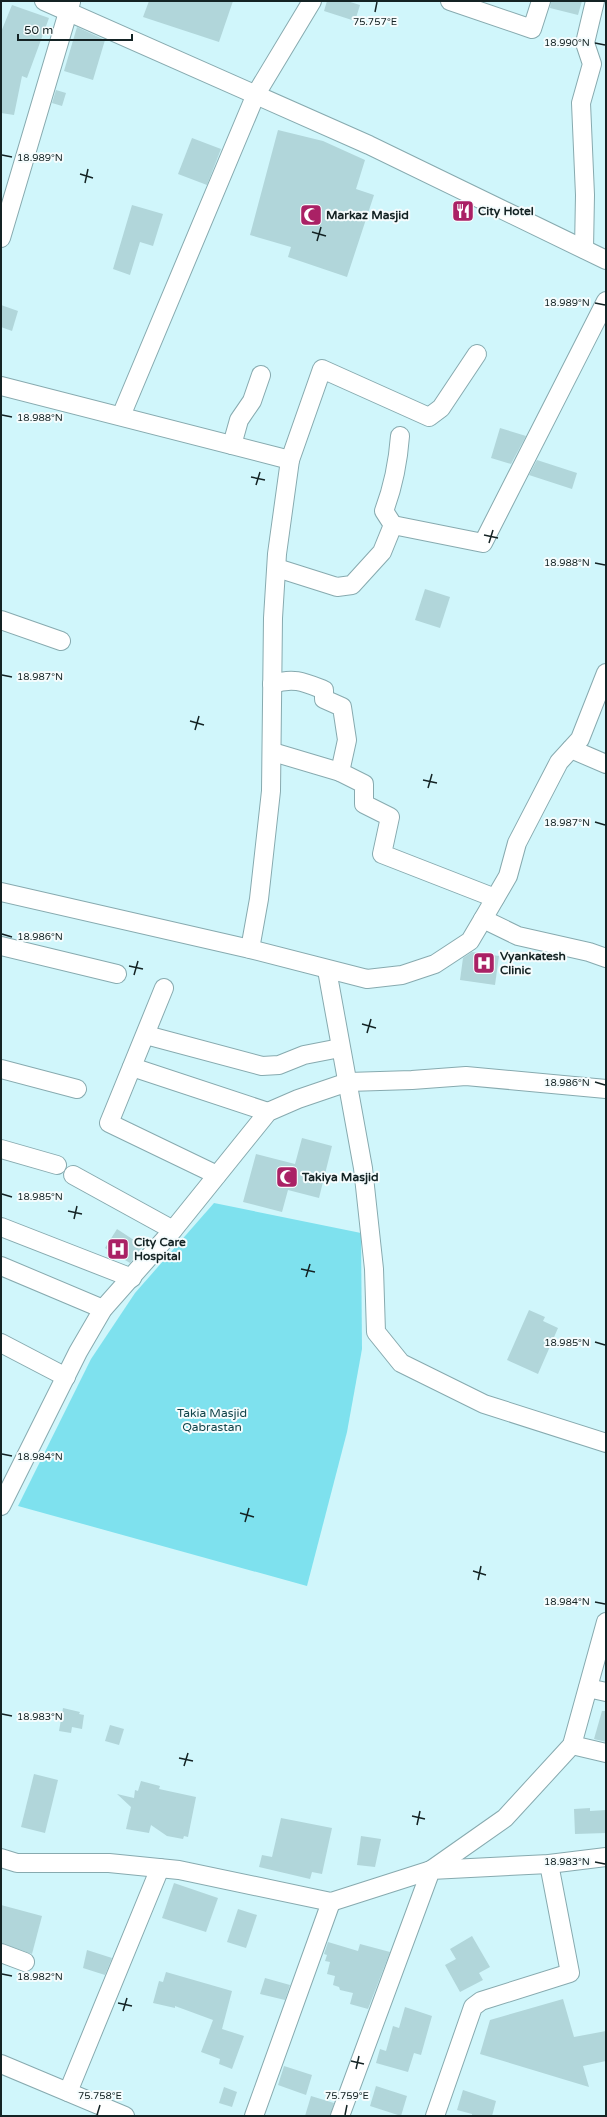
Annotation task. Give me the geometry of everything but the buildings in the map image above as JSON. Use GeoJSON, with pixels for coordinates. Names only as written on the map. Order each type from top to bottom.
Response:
{"type":"FeatureCollection","features":[{"type":"Feature","properties":{"kind":"street"},"geometry":{"type":"LineString","coordinates":[[44,1],[69,7],[369,145],[606,260]]}},
{"type":"Feature","properties":{"kind":"street"},"geometry":{"type":"LineString","coordinates":[[121,416],[256,94],[312,1]]}},
{"type":"Feature","properties":{"kind":"street"},"geometry":{"type":"LineString","coordinates":[[450,1],[532,29],[541,1]]}},
{"type":"Feature","properties":{"kind":"street"},"geometry":{"type":"LineString","coordinates":[[584,250],[585,188],[581,103],[592,64],[585,43],[595,1]]}},
{"type":"Feature","properties":{"kind":"street"},"geometry":{"type":"LineString","coordinates":[[1,238],[4,218],[69,7]]}},
{"type":"Feature","properties":{"kind":"street"},"geometry":{"type":"LineString","coordinates":[[400,436],[399,456],[392,489],[384,512],[393,525],[484,542],[606,301]]}},
{"type":"Feature","properties":{"kind":"street"},"geometry":{"type":"LineString","coordinates":[[250,949],[264,855],[271,791],[273,618],[277,568],[290,460],[322,369],[429,417],[441,408],[476,354]]}},
{"type":"Feature","properties":{"kind":"street"},"geometry":{"type":"LineString","coordinates":[[232,445],[239,420],[252,401],[261,375]]}},
{"type":"Feature","properties":{"kind":"street"},"geometry":{"type":"LineString","coordinates":[[1,386],[290,460]]}},
{"type":"Feature","properties":{"kind":"street"},"geometry":{"type":"LineString","coordinates":[[277,568],[337,587],[352,585],[382,552],[393,525]]}},
{"type":"Feature","properties":{"kind":"street"},"geometry":{"type":"LineString","coordinates":[[1,620],[61,641]]}},
{"type":"Feature","properties":{"kind":"street"},"geometry":{"type":"LineString","coordinates":[[1,892],[250,949],[327,970],[367,979],[402,975],[435,964],[470,941],[483,919],[508,876],[517,843],[559,762],[580,739],[606,673]]}},
{"type":"Feature","properties":{"kind":"street"},"geometry":{"type":"LineString","coordinates":[[272,684],[286,679],[303,681],[324,690],[324,699],[342,707],[347,740],[340,772]]}},
{"type":"Feature","properties":{"kind":"street"},"geometry":{"type":"LineString","coordinates":[[571,749],[606,764]]}},
{"type":"Feature","properties":{"kind":"street"},"geometry":{"type":"LineString","coordinates":[[272,752],[340,772],[364,784],[364,804],[390,818],[382,854],[495,898]]}},
{"type":"Feature","properties":{"kind":"street"},"geometry":{"type":"LineString","coordinates":[[483,919],[518,936],[589,952],[606,958]]}},
{"type":"Feature","properties":{"kind":"street"},"geometry":{"type":"LineString","coordinates":[[1,946],[117,974]]}},
{"type":"Feature","properties":{"kind":"street"},"geometry":{"type":"LineString","coordinates":[[327,970],[363,1168],[374,1269],[376,1332],[401,1363],[484,1404],[606,1443]]}},
{"type":"Feature","properties":{"kind":"street"},"geometry":{"type":"LineString","coordinates":[[164,988],[109,1124],[217,1175]]}},
{"type":"Feature","properties":{"kind":"street"},"geometry":{"type":"LineString","coordinates":[[146,1035],[262,1066],[279,1065],[304,1055],[340,1048]]}},
{"type":"Feature","properties":{"kind":"street"},"geometry":{"type":"LineString","coordinates":[[132,1067],[268,1112]]}},
{"type":"Feature","properties":{"kind":"street"},"geometry":{"type":"LineString","coordinates":[[1,1069],[77,1089]]}},
{"type":"Feature","properties":{"kind":"street"},"geometry":{"type":"LineString","coordinates":[[1,1506],[66,1377],[103,1309],[173,1230],[268,1112],[298,1099],[348,1082],[412,1080],[466,1076],[606,1089]]}},
{"type":"Feature","properties":{"kind":"street"},"geometry":{"type":"LineString","coordinates":[[1,1149],[57,1165]]}},
{"type":"Feature","properties":{"kind":"street"},"geometry":{"type":"LineString","coordinates":[[73,1175],[173,1230]]}},
{"type":"Feature","properties":{"kind":"street"},"geometry":{"type":"LineString","coordinates":[[1,1226],[132,1278]]}},
{"type":"Feature","properties":{"kind":"street"},"geometry":{"type":"LineString","coordinates":[[1,1266],[103,1309]]}},
{"type":"Feature","properties":{"kind":"street"},"geometry":{"type":"LineString","coordinates":[[1,1343],[66,1377]]}},
{"type":"Feature","properties":{"kind":"street"},"geometry":{"type":"LineString","coordinates":[[340,2116],[431,1870],[505,1818],[572,1746],[606,1622]]}},
{"type":"Feature","properties":{"kind":"street"},"geometry":{"type":"LineString","coordinates":[[588,1688],[606,1692]]}},
{"type":"Feature","properties":{"kind":"street"},"geometry":{"type":"LineString","coordinates":[[572,1746],[606,1753]]}},
{"type":"Feature","properties":{"kind":"street"},"geometry":{"type":"LineString","coordinates":[[1,1858],[17,1863],[109,1863],[179,1870],[331,1902],[431,1870],[549,1864],[606,1857]]}},
{"type":"Feature","properties":{"kind":"street"},"geometry":{"type":"LineString","coordinates":[[435,2116],[473,2007],[481,2001],[570,1973],[549,1864]]}},
{"type":"Feature","properties":{"kind":"street"},"geometry":{"type":"LineString","coordinates":[[68,2092],[160,1868]]}},
{"type":"Feature","properties":{"kind":"street"},"geometry":{"type":"LineString","coordinates":[[254,2116],[331,1902]]}},
{"type":"Feature","properties":{"kind":"street"},"geometry":{"type":"LineString","coordinates":[[1,1953],[25,1962]]}},
{"type":"Feature","properties":{"kind":"street"},"geometry":{"type":"LineString","coordinates":[[1,2064],[68,2092],[102,2112],[125,2116]]}},
{"type":"Feature","properties":{"kind":"green space","name":"Takia Masjid Qabrastan"},"geometry":{"type":"Polygon","coordinates":[[[214,1203],[361,1233],[362,1349],[347,1432],[307,1586],[18,1506],[91,1359],[135,1293],[214,1203]]]}},
{"type":"Feature","properties":{"kind":"place","name":"City Hotel"},"geometry":{"type":"Point","coordinates":[463,211]}},
{"type":"Feature","properties":{"kind":"place","name":"Markaz Masjid"},"geometry":{"type":"Point","coordinates":[311,215]}},
{"type":"Feature","properties":{"kind":"place","name":"Vyankatesh Clinic"},"geometry":{"type":"Point","coordinates":[484,963]}},
{"type":"Feature","properties":{"kind":"place","name":"Takiya Masjid"},"geometry":{"type":"Point","coordinates":[287,1177]}},
{"type":"Feature","properties":{"kind":"place","name":"City Care Hospital"},"geometry":{"type":"Point","coordinates":[118,1249]}}]}
